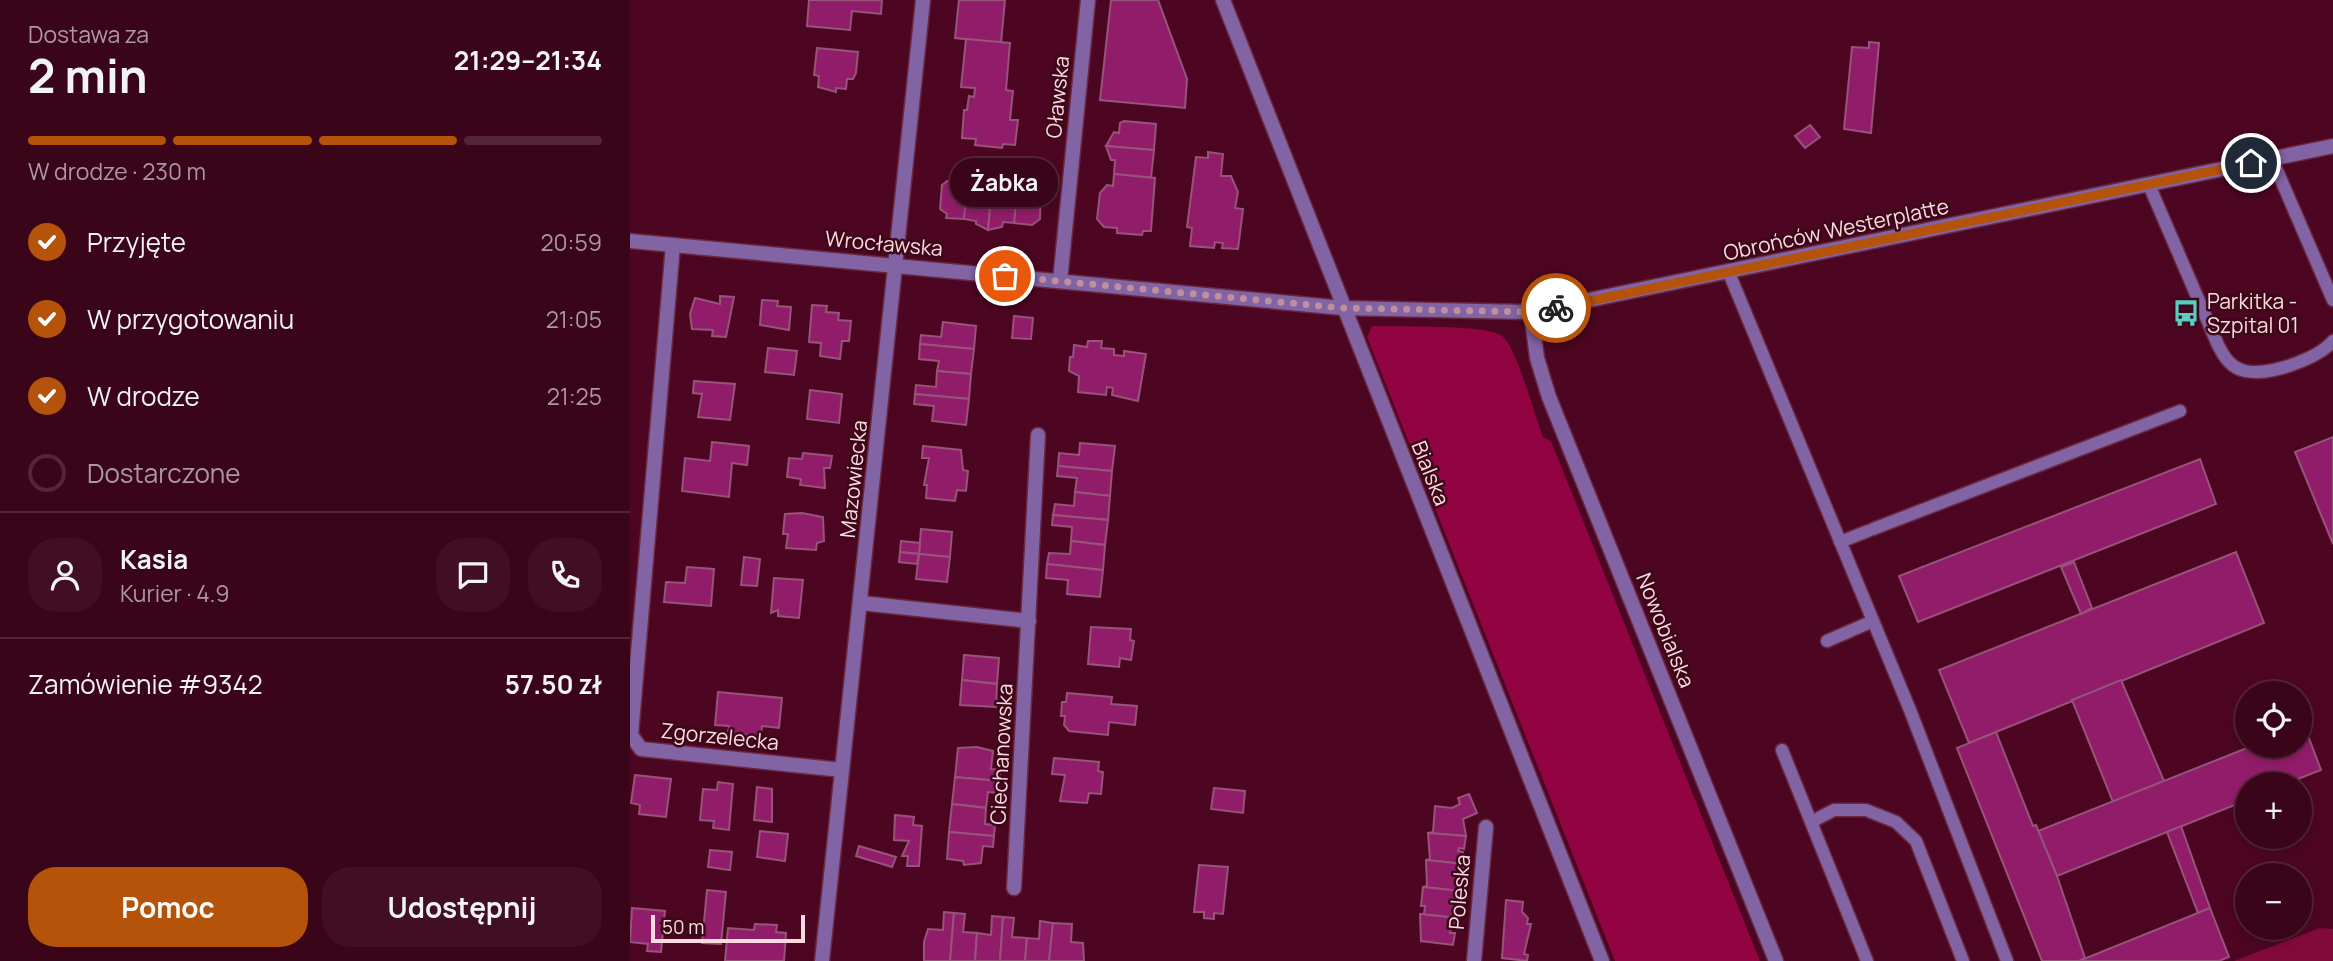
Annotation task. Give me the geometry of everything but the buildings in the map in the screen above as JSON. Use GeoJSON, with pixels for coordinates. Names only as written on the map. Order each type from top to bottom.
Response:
{"type":"FeatureCollection","features":[{"type":"Feature","properties":{"kind":"street","name":"Mazowiecka"},"geometry":{"type":"LineString","coordinates":[[822,961],[923,0]]}},
{"type":"Feature","properties":{"kind":"street","name":"Oławska"},"geometry":{"type":"LineString","coordinates":[[1060,281],[1088,0]]}},
{"type":"Feature","properties":{"kind":"street","name":"Bialska"},"geometry":{"type":"LineString","coordinates":[[1223,0],[1602,961]]}},
{"type":"Feature","properties":{"kind":"street","name":"Obrońców Westerplatte"},"geometry":{"type":"LineString","coordinates":[[1343,308],[1531,312],[2333,146]]}},
{"type":"Feature","properties":{"kind":"street","name":"Wrocławska"},"geometry":{"type":"LineString","coordinates":[[630,241],[1343,308]]}},
{"type":"Feature","properties":{"kind":"street","name":"Zgorzelecka"},"geometry":{"type":"LineString","coordinates":[[673,244],[631,735],[641,749],[842,770]]}},
{"type":"Feature","properties":{"kind":"street","name":"Nowobialska"},"geometry":{"type":"LineString","coordinates":[[1531,312],[1537,358],[1549,397],[1776,961]]}},
{"type":"Feature","properties":{"kind":"street","name":"Ciechanowska"},"geometry":{"type":"LineString","coordinates":[[1014,888],[1038,435]]}},
{"type":"Feature","properties":{"kind":"street"},"geometry":{"type":"LineString","coordinates":[[861,603],[1029,621]]}},
{"type":"Feature","properties":{"kind":"street","name":"Poleska"},"geometry":{"type":"LineString","coordinates":[[1474,961],[1486,827]]}},
{"type":"Feature","properties":{"kind":"lane"},"geometry":{"type":"LineString","coordinates":[[2272,159],[2333,300]]}},
{"type":"Feature","properties":{"kind":"lane"},"geometry":{"type":"LineString","coordinates":[[2149,184],[2218,345],[2225,358],[2234,366],[2244,371],[2277,368],[2316,353],[2333,341]]}},
{"type":"Feature","properties":{"kind":"lane"},"geometry":{"type":"LineString","coordinates":[[1729,272],[1873,621],[2007,961]]}},
{"type":"Feature","properties":{"kind":"lane"},"geometry":{"type":"LineString","coordinates":[[1840,542],[2180,411]]}},
{"type":"Feature","properties":{"kind":"lane"},"geometry":{"type":"LineString","coordinates":[[1826,640],[1873,621]]}},
{"type":"Feature","properties":{"kind":"lane"},"geometry":{"type":"LineString","coordinates":[[1782,750],[1867,961]]}},
{"type":"Feature","properties":{"kind":"lane"},"geometry":{"type":"LineString","coordinates":[[1811,822],[1834,810],[1867,810],[1896,822],[1916,841],[1963,961]]}},
{"type":"Feature","properties":{"kind":"shaded area"},"geometry":{"type":"Polygon","coordinates":[[[1372,326],[1479,330],[1502,336],[1508,343],[1543,437],[1551,441],[1760,961],[1615,961],[1367,337],[1372,326]]]}},
{"type":"Feature","properties":{"kind":"shaded area"},"geometry":{"type":"Polygon","coordinates":[[[2320,928],[2333,929],[2333,961],[2234,961],[2289,940],[2312,940],[2312,931],[2320,928]]]}},
{"type":"Feature","properties":{"kind":"way so far"},"geometry":{"type":"LineString","coordinates":[[1005,276],[1343,308],[1531,312],[1556,308]]}},
{"type":"Feature","properties":{"kind":"place","name":"Żabka"},"geometry":{"type":"Point","coordinates":[1005,276]}},
{"type":"Feature","properties":{"kind":"place","name":"Parkitka - Szpital 01"},"geometry":{"type":"Point","coordinates":[2186,313]}},
{"type":"Feature","properties":{"kind":"route"},"geometry":{"type":"LineString","coordinates":[[1556,308],[2251,163]]}}]}
